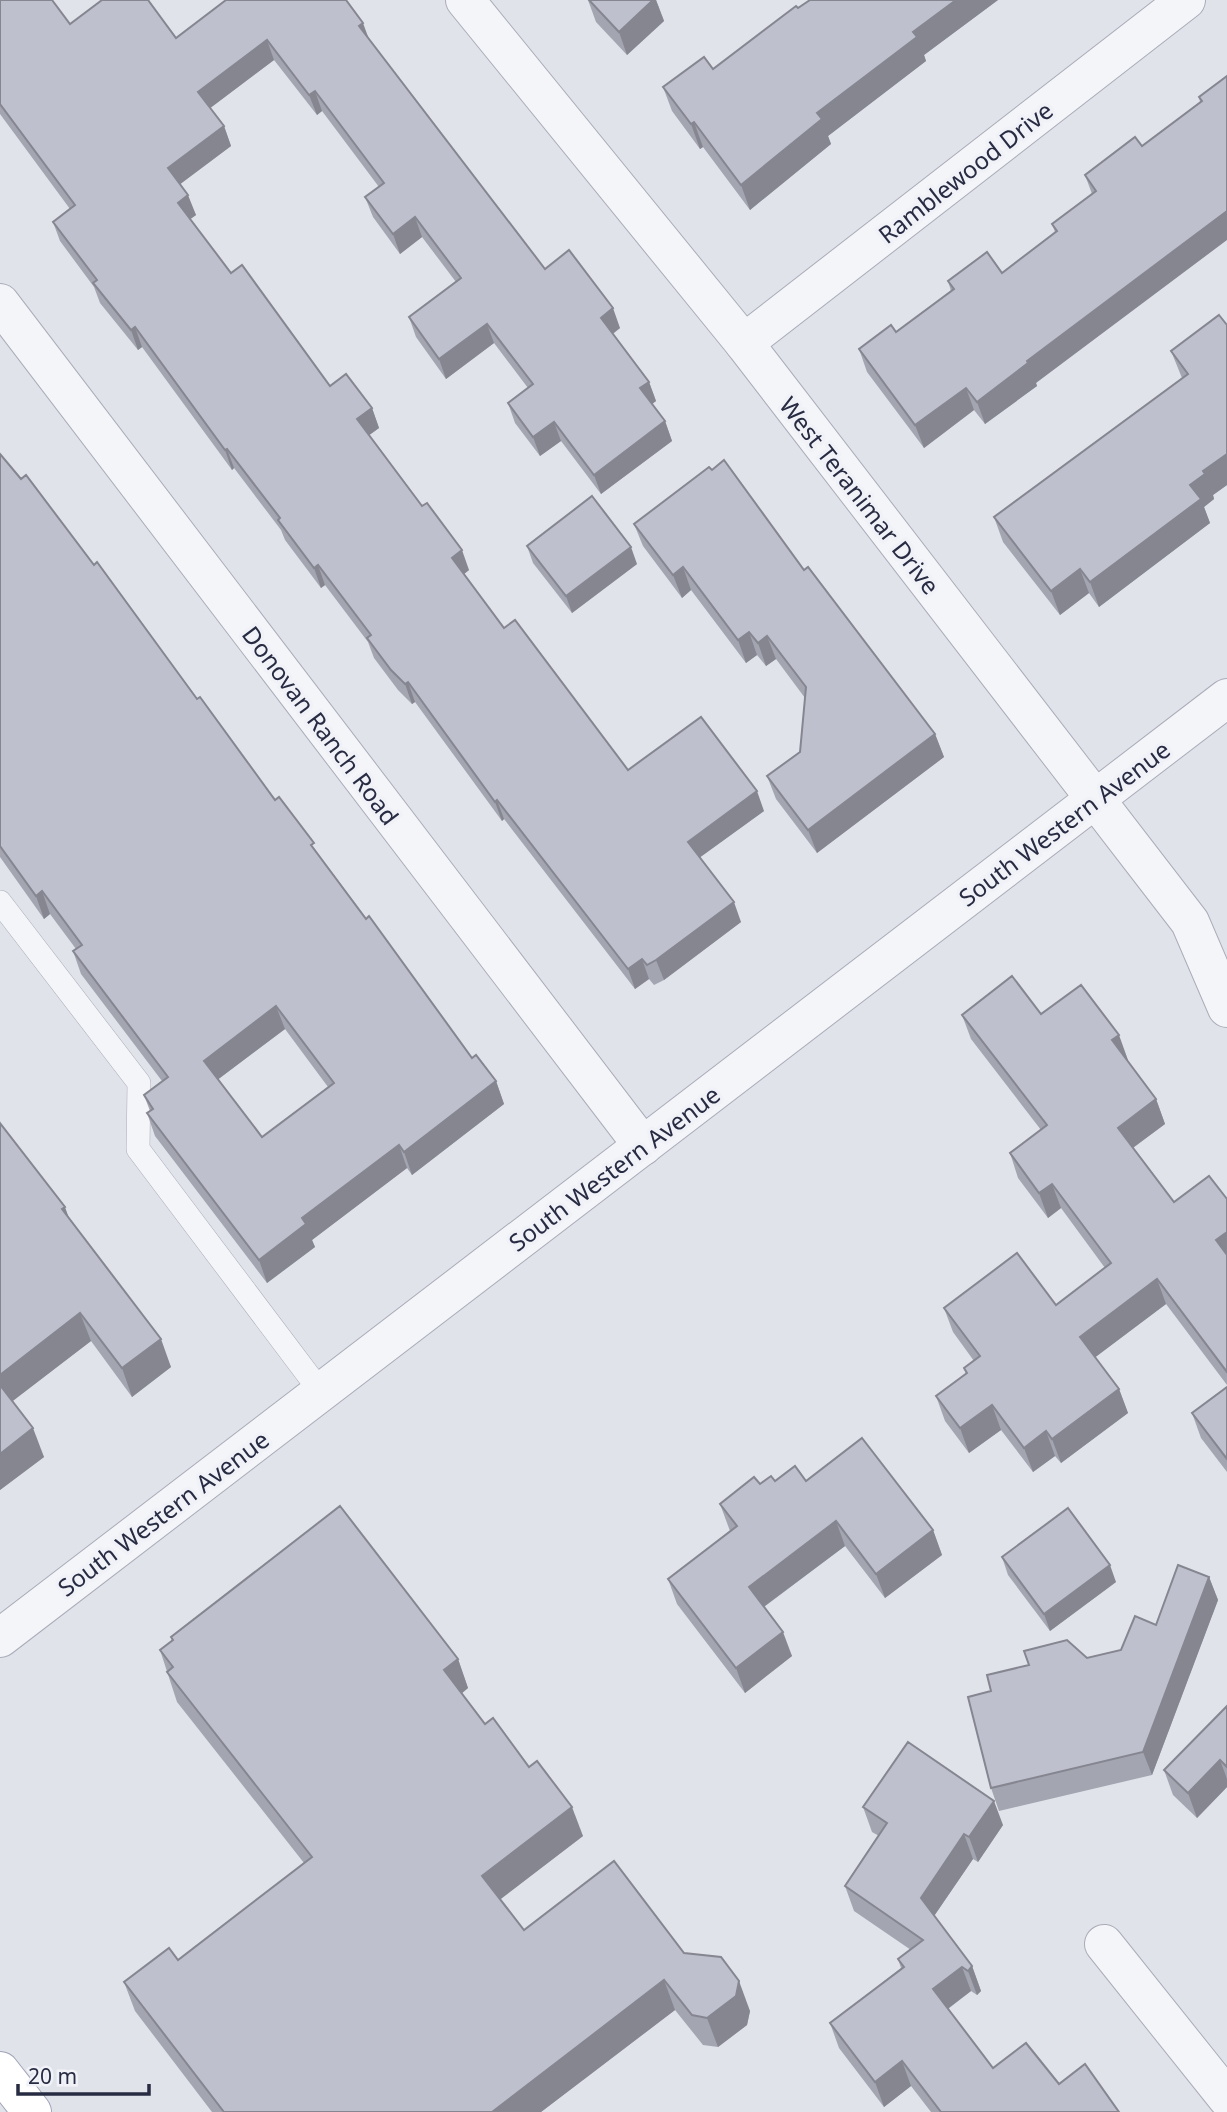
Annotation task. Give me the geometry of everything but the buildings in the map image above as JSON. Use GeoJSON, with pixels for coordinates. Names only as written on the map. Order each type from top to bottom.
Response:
{"type":"FeatureCollection","features":[{"type":"Feature","properties":{"kind":"main road"},"geometry":{"type":"LineString","coordinates":[[0,2071],[32,2112]]}},
{"type":"Feature","properties":{"kind":"street","name":"West Teranimar Drive"},"geometry":{"type":"LineString","coordinates":[[465,0],[744,344],[1190,922],[1227,1008]]}},
{"type":"Feature","properties":{"kind":"street","name":"Ramblewood Drive"},"geometry":{"type":"LineString","coordinates":[[744,344],[1186,0]]}},
{"type":"Feature","properties":{"kind":"street","name":"Donovan Ranch Road"},"geometry":{"type":"LineString","coordinates":[[0,303],[643,1146]]}},
{"type":"Feature","properties":{"kind":"street","name":"South Western Avenue"},"geometry":{"type":"LineString","coordinates":[[0,1638],[1227,698]]}},
{"type":"Feature","properties":{"kind":"street"},"geometry":{"type":"LineString","coordinates":[[1104,1944],[1227,2098]]}},
{"type":"Feature","properties":{"kind":"lane"},"geometry":{"type":"LineString","coordinates":[[0,902],[139,1083],[138,1149],[321,1392]]}}]}
